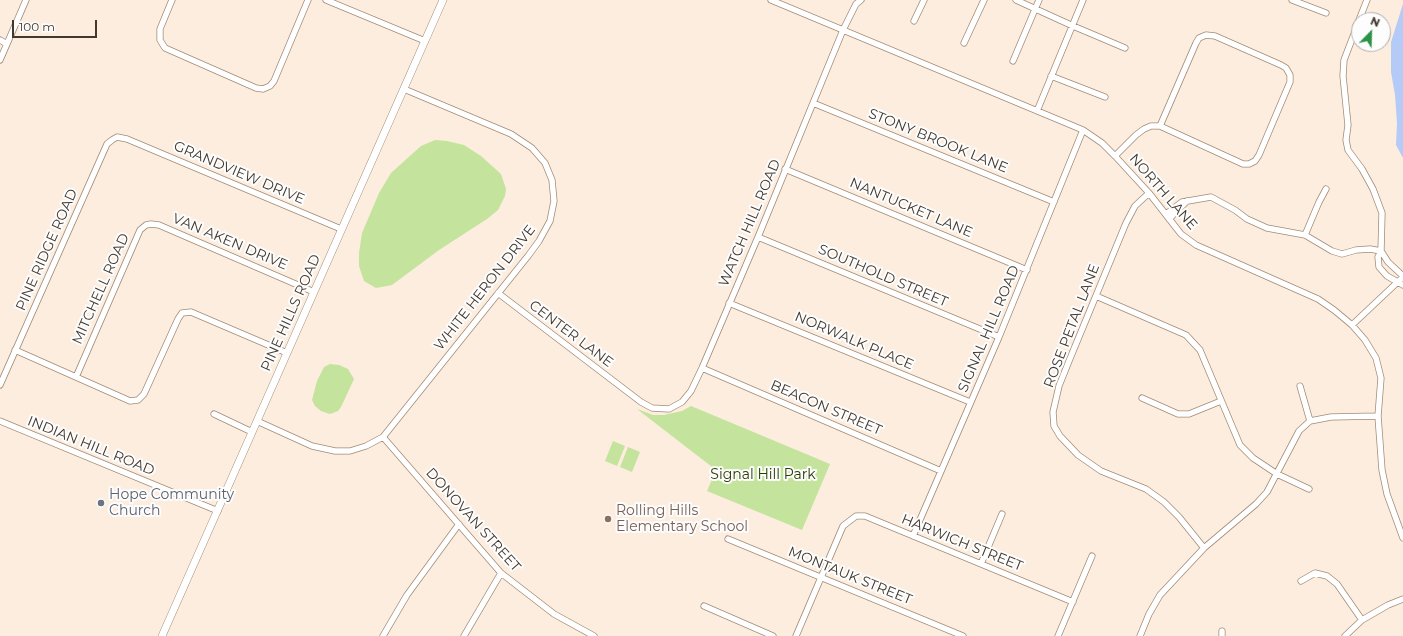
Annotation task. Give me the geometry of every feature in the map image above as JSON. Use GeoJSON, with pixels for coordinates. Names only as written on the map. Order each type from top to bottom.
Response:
{"type":"FeatureCollection","features":[{"type":"Feature","properties":{"kind":"main road","name":"PINE HILLS ROAD"},"geometry":{"type":"LineString","coordinates":[[162,636],[443,0]]}},
{"type":"Feature","properties":{"kind":"street"},"geometry":{"type":"LineString","coordinates":[[0,60],[26,0]]}},
{"type":"Feature","properties":{"kind":"street"},"geometry":{"type":"LineString","coordinates":[[172,0],[160,29],[160,40],[165,48],[256,88],[263,89],[270,86],[274,81],[308,0]]}},
{"type":"Feature","properties":{"kind":"street"},"geometry":{"type":"LineString","coordinates":[[326,0],[425,41]]}},
{"type":"Feature","properties":{"kind":"street","name":"NORTH LANE"},"geometry":{"type":"LineString","coordinates":[[771,0],[1083,130],[1102,143],[1115,156],[1149,193],[1181,234],[1196,246],[1318,299],[1352,325],[1365,340],[1376,358],[1381,378],[1378,416],[1382,470],[1387,494],[1403,538]]}},
{"type":"Feature","properties":{"kind":"street","name":"WATCH HILL ROAD"},"geometry":{"type":"LineString","coordinates":[[630,394],[652,408],[669,408],[682,402],[692,391],[758,237],[843,30],[856,4],[861,0]]}},
{"type":"Feature","properties":{"kind":"street"},"geometry":{"type":"LineString","coordinates":[[914,21],[924,0]]}},
{"type":"Feature","properties":{"kind":"street"},"geometry":{"type":"LineString","coordinates":[[964,43],[984,0]]}},
{"type":"Feature","properties":{"kind":"street"},"geometry":{"type":"LineString","coordinates":[[1016,0],[1125,48]]}},
{"type":"Feature","properties":{"kind":"street"},"geometry":{"type":"LineString","coordinates":[[1013,61],[1039,0]]}},
{"type":"Feature","properties":{"kind":"street"},"geometry":{"type":"LineString","coordinates":[[1037,111],[1083,0]]}},
{"type":"Feature","properties":{"kind":"street"},"geometry":{"type":"LineString","coordinates":[[1292,0],[1326,13]]}},
{"type":"Feature","properties":{"kind":"street"},"geometry":{"type":"LineString","coordinates":[[1362,12],[1367,0]]}},
{"type":"Feature","properties":{"kind":"street"},"geometry":{"type":"LineString","coordinates":[[1115,156],[1144,129],[1151,126],[1160,126],[1243,164],[1250,164],[1255,161],[1259,155],[1290,82],[1290,75],[1286,68],[1281,65],[1215,36],[1206,35],[1199,38],[1196,42],[1160,126]]}},
{"type":"Feature","properties":{"kind":"street"},"geometry":{"type":"LineString","coordinates":[[0,40],[7,44]]}},
{"type":"Feature","properties":{"kind":"street"},"geometry":{"type":"LineString","coordinates":[[1351,41],[1344,60],[1343,76],[1348,125],[1346,140],[1348,150],[1362,169],[1373,189],[1382,213],[1381,251],[1378,257],[1379,267],[1387,276],[1400,284]]}},
{"type":"Feature","properties":{"kind":"street"},"geometry":{"type":"LineString","coordinates":[[1051,76],[1105,97]]}},
{"type":"Feature","properties":{"kind":"street","name":"WHITE HERON DRIVE"},"geometry":{"type":"LineString","coordinates":[[257,421],[312,446],[335,451],[350,451],[361,448],[383,437],[536,246],[550,221],[554,201],[552,180],[545,163],[532,148],[511,134],[404,89]]}},
{"type":"Feature","properties":{"kind":"street","name":"STONY BROOK LANE"},"geometry":{"type":"LineString","coordinates":[[813,102],[1054,202]]}},
{"type":"Feature","properties":{"kind":"street","name":"SIGNAL HILL ROAD"},"geometry":{"type":"LineString","coordinates":[[913,536],[999,337],[1083,130]]}},
{"type":"Feature","properties":{"kind":"street","name":"PINE RIDGE ROAD"},"geometry":{"type":"LineString","coordinates":[[0,385],[108,144],[117,137],[127,139]]}},
{"type":"Feature","properties":{"kind":"street","name":"GRANDVIEW DRIVE"},"geometry":{"type":"LineString","coordinates":[[127,139],[341,229]]}},
{"type":"Feature","properties":{"kind":"street","name":"NANTUCKET LANE"},"geometry":{"type":"LineString","coordinates":[[786,169],[1027,270]]}},
{"type":"Feature","properties":{"kind":"street"},"geometry":{"type":"LineString","coordinates":[[1305,234],[1318,202],[1326,189]]}},
{"type":"Feature","properties":{"kind":"street","name":"ROSE PETAL LANE"},"geometry":{"type":"LineString","coordinates":[[1149,193],[1135,206],[1126,223],[1059,386],[1054,412],[1054,426],[1060,436],[1078,455],[1101,471],[1146,489],[1164,502],[1179,517],[1204,548]]}},
{"type":"Feature","properties":{"kind":"street"},"geometry":{"type":"LineString","coordinates":[[1167,216],[1180,210],[1188,200],[1211,197],[1236,210],[1247,219],[1267,228],[1305,234],[1332,251],[1342,254],[1356,250],[1370,249],[1381,251],[1388,262],[1403,276],[1400,284],[1352,325]]}},
{"type":"Feature","properties":{"kind":"street","name":"MITCHELL ROAD"},"geometry":{"type":"LineString","coordinates":[[76,377],[140,230],[146,225],[159,225]]}},
{"type":"Feature","properties":{"kind":"street","name":"VAN AKEN DRIVE"},"geometry":{"type":"LineString","coordinates":[[159,225],[314,292]]}},
{"type":"Feature","properties":{"kind":"street","name":"SOUTHOLD STREET"},"geometry":{"type":"LineString","coordinates":[[758,237],[999,337]]}},
{"type":"Feature","properties":{"kind":"street","name":"CENTER LANE"},"geometry":{"type":"LineString","coordinates":[[498,293],[630,394]]}},
{"type":"Feature","properties":{"kind":"street"},"geometry":{"type":"LineString","coordinates":[[1096,296],[1186,335],[1200,350],[1240,446],[1253,458],[1277,474],[1309,488]]}},
{"type":"Feature","properties":{"kind":"street","name":"NORWALK PLACE"},"geometry":{"type":"LineString","coordinates":[[729,303],[970,402]]}},
{"type":"Feature","properties":{"kind":"street"},"geometry":{"type":"LineString","coordinates":[[15,350],[130,400],[138,400],[144,394],[182,313],[191,312],[287,353]]}},
{"type":"Feature","properties":{"kind":"street","name":"BEACON STREET"},"geometry":{"type":"LineString","coordinates":[[702,368],[941,471]]}},
{"type":"Feature","properties":{"kind":"street"},"geometry":{"type":"LineString","coordinates":[[1300,386],[1310,420]]}},
{"type":"Feature","properties":{"kind":"street"},"geometry":{"type":"LineString","coordinates":[[1142,398],[1178,414],[1189,414],[1221,401]]}},
{"type":"Feature","properties":{"kind":"street"},"geometry":{"type":"LineString","coordinates":[[214,414],[252,432]]}},
{"type":"Feature","properties":{"kind":"street"},"geometry":{"type":"LineString","coordinates":[[1140,636],[1149,614],[1160,595],[1204,548],[1256,504],[1267,492],[1299,431],[1310,420],[1331,417],[1378,416]]}},
{"type":"Feature","properties":{"kind":"street","name":"INDIAN HILL ROAD"},"geometry":{"type":"LineString","coordinates":[[0,421],[218,511]]}},
{"type":"Feature","properties":{"kind":"street","name":"DONOVAN STREET"},"geometry":{"type":"LineString","coordinates":[[383,437],[502,573],[554,614],[594,636]]}},
{"type":"Feature","properties":{"kind":"street"},"geometry":{"type":"LineString","coordinates":[[981,564],[1002,514]]}},
{"type":"Feature","properties":{"kind":"street","name":"HARWICH STREET"},"geometry":{"type":"LineString","coordinates":[[821,577],[843,526],[856,516],[865,516],[1073,602]]}},
{"type":"Feature","properties":{"kind":"street"},"geometry":{"type":"LineString","coordinates":[[383,636],[407,595],[459,524]]}},
{"type":"Feature","properties":{"kind":"street","name":"MONTAUK STREET"},"geometry":{"type":"LineString","coordinates":[[728,540],[963,636]]}},
{"type":"Feature","properties":{"kind":"street"},"geometry":{"type":"LineString","coordinates":[[1058,636],[1092,556]]}},
{"type":"Feature","properties":{"kind":"street"},"geometry":{"type":"LineString","coordinates":[[464,636],[502,573]]}},
{"type":"Feature","properties":{"kind":"street"},"geometry":{"type":"LineString","coordinates":[[1301,581],[1315,573],[1327,576],[1337,584],[1362,620]]}},
{"type":"Feature","properties":{"kind":"street"},"geometry":{"type":"LineString","coordinates":[[796,636],[821,577]]}},
{"type":"Feature","properties":{"kind":"street"},"geometry":{"type":"LineString","coordinates":[[1345,636],[1362,620],[1388,605],[1403,599]]}},
{"type":"Feature","properties":{"kind":"street"},"geometry":{"type":"LineString","coordinates":[[704,606],[772,636]]}},
{"type":"Feature","properties":{"kind":"green space"},"geometry":{"type":"Polygon","coordinates":[[[435,140],[464,145],[481,156],[501,174],[506,189],[505,196],[498,210],[487,219],[439,250],[392,285],[376,288],[364,281],[359,266],[362,233],[379,193],[391,173],[421,146],[435,140]]]}},
{"type":"Feature","properties":{"kind":"green space"},"geometry":{"type":"Polygon","coordinates":[[[330,364],[339,365],[348,369],[354,379],[341,407],[338,411],[330,414],[321,411],[315,406],[312,400],[317,381],[324,367],[330,364]]]}},
{"type":"Feature","properties":{"kind":"green space","name":"Signal Hill Park"},"geometry":{"type":"Polygon","coordinates":[[[691,406],[830,464],[802,530],[707,491],[716,470],[637,409],[653,415],[664,415],[682,411],[691,406]]]}},
{"type":"Feature","properties":{"kind":"green space"},"geometry":{"type":"Polygon","coordinates":[[[613,441],[625,446],[617,466],[605,461],[613,441]]]}},
{"type":"Feature","properties":{"kind":"green space"},"geometry":{"type":"Polygon","coordinates":[[[628,447],[640,452],[632,472],[620,467],[628,447]]]}},
{"type":"Feature","properties":{"kind":"water"},"geometry":{"type":"Polygon","coordinates":[[[1403,4],[1403,158],[1396,145],[1397,123],[1395,95],[1391,72],[1391,42],[1403,4]]]}},
{"type":"Feature","properties":{"kind":"place","name":"Hope Community Church"},"geometry":{"type":"Point","coordinates":[101,503]}},
{"type":"Feature","properties":{"kind":"place","name":"Rolling Hills Elementary School"},"geometry":{"type":"Point","coordinates":[608,519]}}]}
